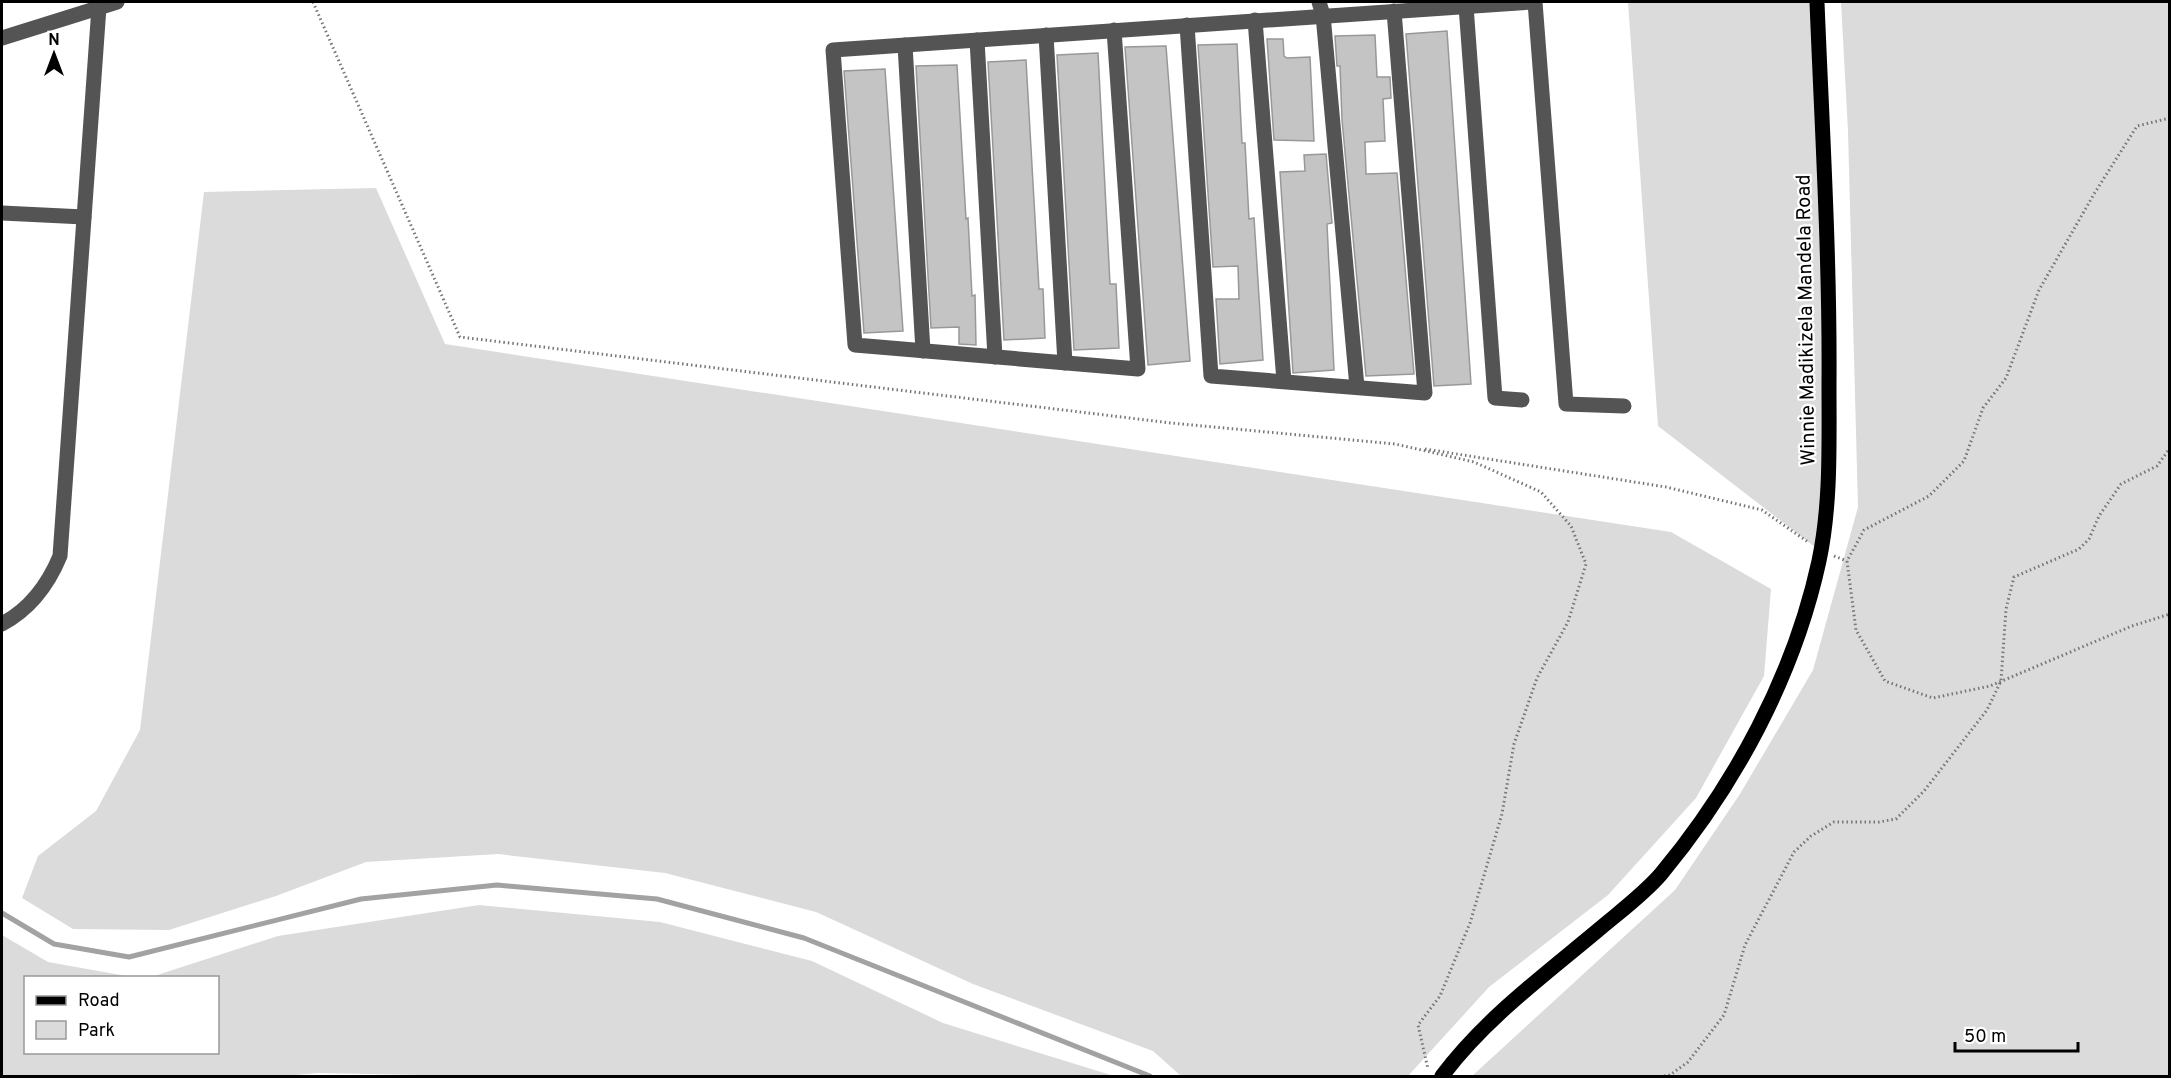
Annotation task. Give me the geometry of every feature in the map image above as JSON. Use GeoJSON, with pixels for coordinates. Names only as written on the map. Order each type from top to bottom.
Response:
{"type":"FeatureCollection","features":[{"type":"Feature","properties":{"kind":"main road","name":"Winnie Madikizela Mandela Road"},"geometry":{"type":"LineString","coordinates":[[1442,1077],[1466,1047],[1520,994],[1658,878],[1716,803],[1765,714],[1800,627],[1820,551],[1829,473],[1830,344],[1817,2]]}},
{"type":"Feature","properties":{"kind":"street"},"geometry":{"type":"LineString","coordinates":[[2,38],[117,2]]}},
{"type":"Feature","properties":{"kind":"street"},"geometry":{"type":"LineString","coordinates":[[1114,30],[1138,369],[855,345],[833,50],[977,40],[1114,30],[1255,20],[1303,9],[1367,7],[1395,11],[1411,5],[1466,6],[1534,2],[1566,404],[1624,406]]}},
{"type":"Feature","properties":{"kind":"street"},"geometry":{"type":"LineString","coordinates":[[1466,6],[1495,398],[1522,400]]}},
{"type":"Feature","properties":{"kind":"street"},"geometry":{"type":"LineString","coordinates":[[2,624],[40,593],[52,576],[60,556],[99,7]]}},
{"type":"Feature","properties":{"kind":"street"},"geometry":{"type":"LineString","coordinates":[[1321,8],[1357,387]]}},
{"type":"Feature","properties":{"kind":"street"},"geometry":{"type":"LineString","coordinates":[[1187,25],[1211,376],[1425,393],[1395,11]]}},
{"type":"Feature","properties":{"kind":"street"},"geometry":{"type":"LineString","coordinates":[[1255,20],[1284,381]]}},
{"type":"Feature","properties":{"kind":"street"},"geometry":{"type":"LineString","coordinates":[[1046,35],[1065,363]]}},
{"type":"Feature","properties":{"kind":"street"},"geometry":{"type":"LineString","coordinates":[[977,40],[995,357]]}},
{"type":"Feature","properties":{"kind":"street"},"geometry":{"type":"LineString","coordinates":[[905,45],[923,351]]}},
{"type":"Feature","properties":{"kind":"street"},"geometry":{"type":"LineString","coordinates":[[2,213],[84,217]]}},
{"type":"Feature","properties":{"kind":"path"},"geometry":{"type":"LineString","coordinates":[[313,2],[460,337],[1171,423],[1395,444],[1666,487],[1762,510],[1820,551],[1847,561]]}},
{"type":"Feature","properties":{"kind":"path"},"geometry":{"type":"LineString","coordinates":[[2169,118],[2137,126],[2094,194],[2039,290],[2006,378],[1983,408],[1964,461],[1929,496],[1864,530],[1847,561],[1856,630],[1885,681],[1933,698],[1990,686],[2132,626],[2169,614]]}},
{"type":"Feature","properties":{"kind":"path"},"geometry":{"type":"LineString","coordinates":[[1395,444],[1474,462],[1541,492],[1571,526],[1586,564],[1568,622],[1537,678],[1514,744],[1502,814],[1470,923],[1440,996],[1418,1025],[1429,1077]]}},
{"type":"Feature","properties":{"kind":"path"},"geometry":{"type":"LineString","coordinates":[[1664,1077],[1688,1062],[1724,1015],[1745,945],[1794,852],[1811,836],[1834,822],[1879,822],[1896,819],[1924,792],[1980,719],[2001,681],[2006,609],[2014,577],[2079,549],[2090,539],[2099,516],[2121,484],[2157,466],[2169,448]]}},
{"type":"Feature","properties":{"kind":"green space"},"geometry":{"type":"Polygon","coordinates":[[[1628,2],[1817,2],[1830,344],[1820,551],[1658,426],[1628,2]]]}},
{"type":"Feature","properties":{"kind":"green space"},"geometry":{"type":"Polygon","coordinates":[[[1841,2],[2169,2],[2169,1076],[1472,1076],[1675,890],[1740,794],[1813,670],[1858,507],[1848,131],[1841,2]]]}},
{"type":"Feature","properties":{"kind":"green space"},"geometry":{"type":"Polygon","coordinates":[[[376,188],[445,344],[1671,532],[1771,589],[1764,676],[1696,798],[1608,895],[1489,987],[1408,1076],[1181,1076],[1153,1051],[973,984],[816,912],[665,873],[498,854],[366,862],[276,896],[169,930],[73,929],[22,898],[38,856],[96,811],[140,730],[204,192],[376,188]]]}},
{"type":"Feature","properties":{"kind":"green space"},"geometry":{"type":"Polygon","coordinates":[[[479,905],[660,922],[812,961],[943,1023],[1114,1076],[470,1076],[318,1073],[284,1076],[2,1076],[2,935],[48,962],[126,976],[24,976],[24,1054],[219,1054],[219,976],[154,976],[278,936],[479,905]]]}},
{"type":"Feature","properties":{"kind":"building"},"geometry":{"type":"Polygon","coordinates":[[[1447,31],[1471,384],[1434,386],[1406,34],[1447,31]]]}},
{"type":"Feature","properties":{"kind":"building"},"geometry":{"type":"Polygon","coordinates":[[[1375,35],[1377,77],[1390,77],[1391,98],[1383,99],[1385,141],[1365,142],[1366,174],[1397,173],[1414,374],[1366,376],[1342,120],[1340,66],[1337,66],[1335,36],[1375,35]]]}},
{"type":"Feature","properties":{"kind":"building"},"geometry":{"type":"Polygon","coordinates":[[[1267,39],[1283,39],[1284,56],[1287,58],[1310,57],[1314,141],[1274,140],[1267,39]]]}},
{"type":"Feature","properties":{"kind":"building"},"geometry":{"type":"Polygon","coordinates":[[[1237,44],[1242,143],[1245,143],[1249,219],[1254,218],[1263,360],[1220,364],[1216,299],[1239,299],[1238,266],[1213,267],[1198,45],[1237,44]]]}},
{"type":"Feature","properties":{"kind":"building"},"geometry":{"type":"Polygon","coordinates":[[[1166,46],[1190,361],[1148,365],[1125,47],[1166,46]]]}},
{"type":"Feature","properties":{"kind":"building"},"geometry":{"type":"Polygon","coordinates":[[[1098,53],[1110,284],[1116,284],[1119,348],[1074,350],[1057,55],[1098,53]]]}},
{"type":"Feature","properties":{"kind":"building"},"geometry":{"type":"Polygon","coordinates":[[[1026,60],[1039,289],[1043,289],[1045,338],[1004,340],[988,62],[1026,60]]]}},
{"type":"Feature","properties":{"kind":"building"},"geometry":{"type":"Polygon","coordinates":[[[957,65],[972,296],[975,295],[976,345],[959,344],[959,327],[931,328],[916,66],[957,65]]]}},
{"type":"Feature","properties":{"kind":"building"},"geometry":{"type":"Polygon","coordinates":[[[885,69],[903,331],[864,333],[844,71],[885,69]]]}},
{"type":"Feature","properties":{"kind":"building"},"geometry":{"type":"Polygon","coordinates":[[[1326,154],[1332,223],[1327,224],[1334,370],[1293,373],[1280,172],[1305,171],[1304,155],[1326,154]]]}},
{"type":"Feature","properties":{"kind":"waterway"},"geometry":{"type":"LineString","coordinates":[[2,913],[54,944],[129,957],[361,899],[497,885],[657,899],[804,938],[1150,1076]]}}]}
